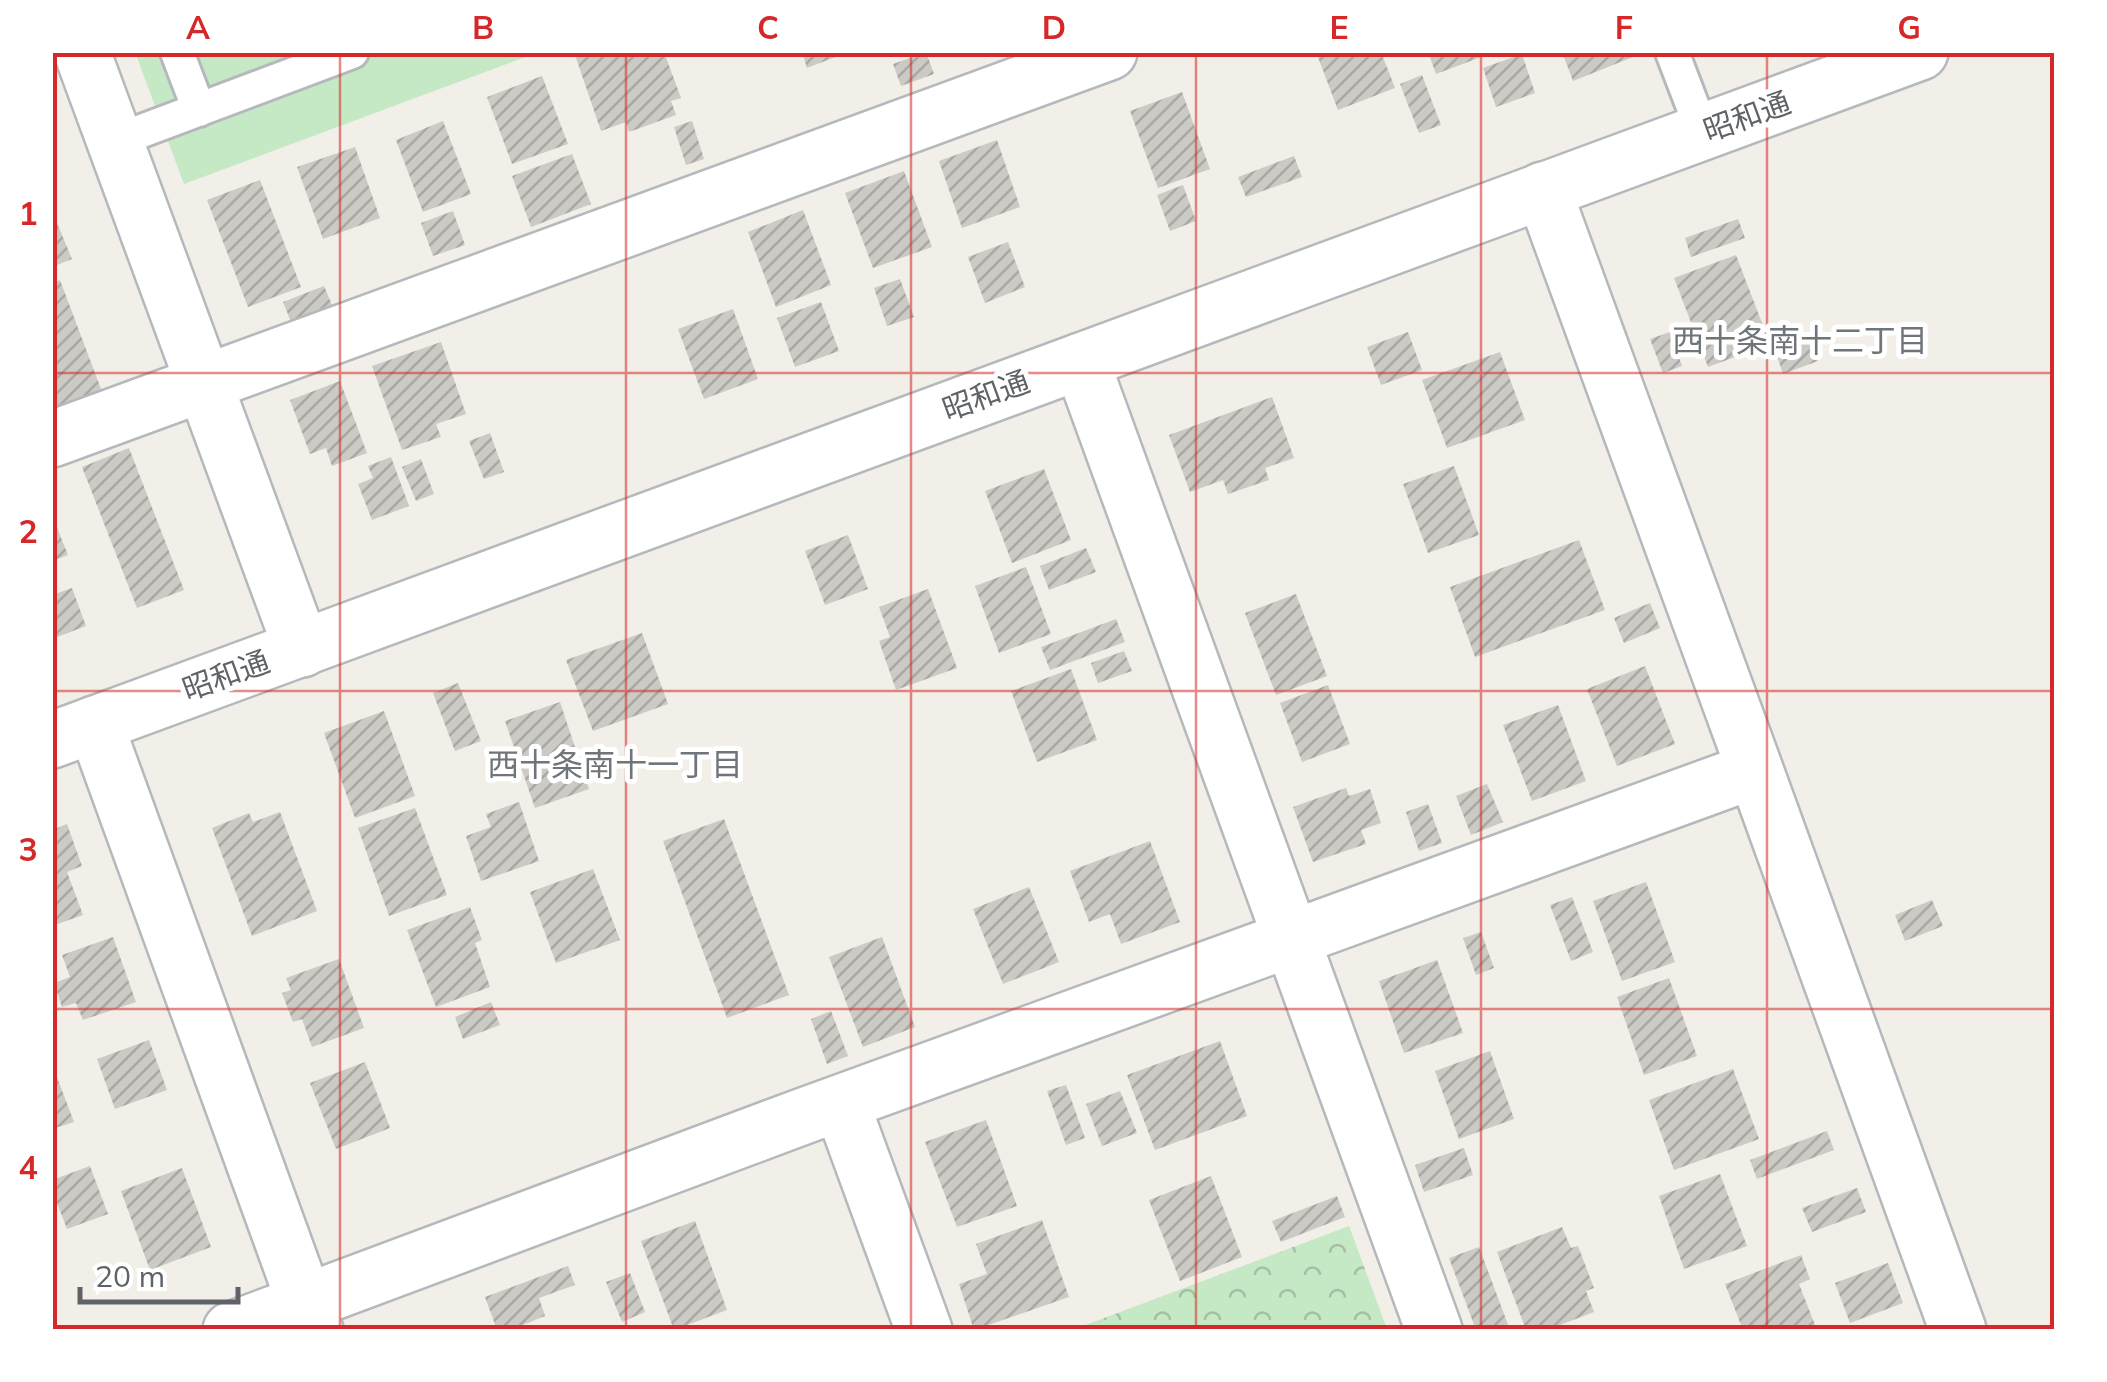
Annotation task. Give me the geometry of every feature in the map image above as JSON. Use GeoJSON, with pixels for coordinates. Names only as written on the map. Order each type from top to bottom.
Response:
{"type":"FeatureCollection","features":[{"type":"Feature","properties":{"kind":"street"},"geometry":{"type":"LineString","coordinates":[[82,52],[302,648]]}},
{"type":"Feature","properties":{"kind":"street"},"geometry":{"type":"LineString","coordinates":[[52,440],[1109,52]]}},
{"type":"Feature","properties":{"kind":"street","name":"昭和通"},"geometry":{"type":"LineString","coordinates":[[74,732],[1920,52]]}},
{"type":"Feature","properties":{"kind":"street"},"geometry":{"type":"LineString","coordinates":[[1543,190],[1958,1330]]}},
{"type":"Feature","properties":{"kind":"street"},"geometry":{"type":"LineString","coordinates":[[1081,361],[1434,1330]]}},
{"type":"Feature","properties":{"kind":"street"},"geometry":{"type":"LineString","coordinates":[[74,732],[310,1315]]}},
{"type":"Feature","properties":{"kind":"street"},"geometry":{"type":"LineString","coordinates":[[231,1330],[310,1315],[841,1103],[1755,770]]}},
{"type":"Feature","properties":{"kind":"street"},"geometry":{"type":"LineString","coordinates":[[841,1103],[924,1330]]}},
{"type":"Feature","properties":{"kind":"lane"},"geometry":{"type":"LineString","coordinates":[[177,52],[199,110]]}},
{"type":"Feature","properties":{"kind":"lane"},"geometry":{"type":"LineString","coordinates":[[115,141],[352,52]]}},
{"type":"Feature","properties":{"kind":"lane"},"geometry":{"type":"LineString","coordinates":[[1672,52],[1703,133]]}},
{"type":"Feature","properties":{"kind":"green space"},"geometry":{"type":"Polygon","coordinates":[[[135,52],[536,53],[184,184],[135,52]]]}},
{"type":"Feature","properties":{"kind":"green space"},"geometry":{"type":"Polygon","coordinates":[[[1349,1226],[1387,1329],[1075,1329],[1349,1226]]]}},
{"type":"Feature","properties":{"kind":"building"},"geometry":{"type":"Polygon","coordinates":[[[574,52],[664,52],[681,98],[671,101],[676,115],[629,132],[626,122],[601,131],[574,52]]]}},
{"type":"Feature","properties":{"kind":"building"},"geometry":{"type":"Polygon","coordinates":[[[802,52],[846,52],[846,53],[807,68],[802,52]]]}},
{"type":"Feature","properties":{"kind":"building"},"geometry":{"type":"Polygon","coordinates":[[[926,52],[934,74],[901,86],[893,64],[926,52]]]}},
{"type":"Feature","properties":{"kind":"building"},"geometry":{"type":"Polygon","coordinates":[[[1316,52],[1381,52],[1395,88],[1338,110],[1316,52]]]}},
{"type":"Feature","properties":{"kind":"building"},"geometry":{"type":"Polygon","coordinates":[[[1428,52],[1492,52],[1492,53],[1436,74],[1428,52]]]}},
{"type":"Feature","properties":{"kind":"building"},"geometry":{"type":"Polygon","coordinates":[[[1562,52],[1631,52],[1633,57],[1573,81],[1562,52]]]}},
{"type":"Feature","properties":{"kind":"building"},"geometry":{"type":"Polygon","coordinates":[[[1522,54],[1535,93],[1496,107],[1483,68],[1522,54]]]}},
{"type":"Feature","properties":{"kind":"building"},"geometry":{"type":"Polygon","coordinates":[[[1422,75],[1441,125],[1419,133],[1400,84],[1422,75]]]}},
{"type":"Feature","properties":{"kind":"building"},"geometry":{"type":"Polygon","coordinates":[[[542,76],[568,144],[512,164],[487,97],[542,76]]]}},
{"type":"Feature","properties":{"kind":"building"},"geometry":{"type":"Polygon","coordinates":[[[1182,92],[1210,169],[1158,188],[1130,111],[1182,92]]]}},
{"type":"Feature","properties":{"kind":"building"},"geometry":{"type":"Polygon","coordinates":[[[443,121],[471,194],[423,212],[396,140],[443,121]]]}},
{"type":"Feature","properties":{"kind":"building"},"geometry":{"type":"Polygon","coordinates":[[[692,121],[704,159],[686,165],[674,127],[692,121]]]}},
{"type":"Feature","properties":{"kind":"building"},"geometry":{"type":"Polygon","coordinates":[[[997,140],[1020,207],[962,228],[939,161],[997,140]]]}},
{"type":"Feature","properties":{"kind":"building"},"geometry":{"type":"Polygon","coordinates":[[[355,147],[380,218],[323,239],[297,167],[355,147]]]}},
{"type":"Feature","properties":{"kind":"building"},"geometry":{"type":"Polygon","coordinates":[[[572,154],[591,204],[531,227],[512,176],[572,154]]]}},
{"type":"Feature","properties":{"kind":"building"},"geometry":{"type":"Polygon","coordinates":[[[1294,156],[1302,177],[1246,197],[1238,177],[1294,156]]]}},
{"type":"Feature","properties":{"kind":"building"},"geometry":{"type":"Polygon","coordinates":[[[904,171],[932,247],[873,268],[845,193],[904,171]]]}},
{"type":"Feature","properties":{"kind":"building"},"geometry":{"type":"Polygon","coordinates":[[[260,180],[301,287],[248,307],[207,200],[260,180]]]}},
{"type":"Feature","properties":{"kind":"building"},"geometry":{"type":"Polygon","coordinates":[[[1183,185],[1196,221],[1170,231],[1157,195],[1183,185]]]}},
{"type":"Feature","properties":{"kind":"building"},"geometry":{"type":"Polygon","coordinates":[[[803,210],[831,285],[776,307],[748,232],[803,210]]]}},
{"type":"Feature","properties":{"kind":"building"},"geometry":{"type":"Polygon","coordinates":[[[52,211],[72,259],[52,267],[52,211]]]}},
{"type":"Feature","properties":{"kind":"building"},"geometry":{"type":"Polygon","coordinates":[[[453,211],[465,245],[433,256],[421,223],[453,211]]]}},
{"type":"Feature","properties":{"kind":"building"},"geometry":{"type":"Polygon","coordinates":[[[1738,219],[1745,238],[1691,257],[1685,238],[1738,219]]]}},
{"type":"Feature","properties":{"kind":"building"},"geometry":{"type":"Polygon","coordinates":[[[1008,242],[1025,287],[985,303],[968,257],[1008,242]]]}},
{"type":"Feature","properties":{"kind":"building"},"geometry":{"type":"Polygon","coordinates":[[[1736,255],[1770,344],[1708,367],[1674,278],[1736,255]]]}},
{"type":"Feature","properties":{"kind":"building"},"geometry":{"type":"Polygon","coordinates":[[[900,279],[914,317],[887,326],[874,288],[900,279]]]}},
{"type":"Feature","properties":{"kind":"building"},"geometry":{"type":"Polygon","coordinates":[[[60,280],[104,397],[52,416],[52,283],[60,280]]]}},
{"type":"Feature","properties":{"kind":"building"},"geometry":{"type":"Polygon","coordinates":[[[324,286],[332,305],[291,322],[283,302],[324,286]]]}},
{"type":"Feature","properties":{"kind":"building"},"geometry":{"type":"Polygon","coordinates":[[[821,302],[839,351],[795,367],[777,318],[821,302]]]}},
{"type":"Feature","properties":{"kind":"building"},"geometry":{"type":"Polygon","coordinates":[[[733,309],[758,379],[704,399],[678,329],[733,309]]]}},
{"type":"Feature","properties":{"kind":"building"},"geometry":{"type":"Polygon","coordinates":[[[1408,332],[1422,370],[1381,385],[1367,347],[1408,332]]]}},
{"type":"Feature","properties":{"kind":"building"},"geometry":{"type":"Polygon","coordinates":[[[1670,332],[1682,366],[1663,373],[1650,339],[1670,332]]]}},
{"type":"Feature","properties":{"kind":"building"},"geometry":{"type":"Polygon","coordinates":[[[1810,340],[1818,361],[1783,374],[1776,353],[1810,340]]]}},
{"type":"Feature","properties":{"kind":"building"},"geometry":{"type":"Polygon","coordinates":[[[441,342],[466,414],[436,424],[441,437],[402,450],[372,366],[441,342]]]}},
{"type":"Feature","properties":{"kind":"building"},"geometry":{"type":"Polygon","coordinates":[[[1500,352],[1525,420],[1447,448],[1422,380],[1500,352]]]}},
{"type":"Feature","properties":{"kind":"building"},"geometry":{"type":"Polygon","coordinates":[[[340,381],[367,453],[332,466],[326,448],[310,454],[290,400],[340,381]]]}},
{"type":"Feature","properties":{"kind":"building"},"geometry":{"type":"Polygon","coordinates":[[[1272,397],[1294,458],[1265,468],[1269,480],[1228,494],[1223,480],[1190,492],[1169,435],[1272,397]]]}},
{"type":"Feature","properties":{"kind":"building"},"geometry":{"type":"Polygon","coordinates":[[[490,433],[504,472],[484,479],[469,441],[490,433]]]}},
{"type":"Feature","properties":{"kind":"building"},"geometry":{"type":"Polygon","coordinates":[[[129,448],[184,590],[137,608],[82,467],[129,448]]]}},
{"type":"Feature","properties":{"kind":"building"},"geometry":{"type":"Polygon","coordinates":[[[391,457],[409,506],[372,520],[358,484],[373,478],[368,466],[391,457]]]}},
{"type":"Feature","properties":{"kind":"building"},"geometry":{"type":"Polygon","coordinates":[[[421,459],[434,494],[416,501],[402,467],[421,459]]]}},
{"type":"Feature","properties":{"kind":"building"},"geometry":{"type":"Polygon","coordinates":[[[1454,466],[1479,535],[1428,553],[1403,484],[1454,466]]]}},
{"type":"Feature","properties":{"kind":"building"},"geometry":{"type":"Polygon","coordinates":[[[1044,469],[1071,540],[1012,563],[985,491],[1044,469]]]}},
{"type":"Feature","properties":{"kind":"building"},"geometry":{"type":"Polygon","coordinates":[[[52,515],[68,555],[52,561],[52,515]]]}},
{"type":"Feature","properties":{"kind":"building"},"geometry":{"type":"Polygon","coordinates":[[[848,535],[868,589],[825,605],[805,551],[848,535]]]}},
{"type":"Feature","properties":{"kind":"building"},"geometry":{"type":"Polygon","coordinates":[[[1579,540],[1605,610],[1475,657],[1450,587],[1579,540]]]}},
{"type":"Feature","properties":{"kind":"building"},"geometry":{"type":"Polygon","coordinates":[[[1086,548],[1096,572],[1049,590],[1040,566],[1086,548]]]}},
{"type":"Feature","properties":{"kind":"building"},"geometry":{"type":"Polygon","coordinates":[[[1026,567],[1051,634],[999,653],[975,586],[1026,567]]]}},
{"type":"Feature","properties":{"kind":"building"},"geometry":{"type":"Polygon","coordinates":[[[72,588],[86,626],[52,639],[52,595],[72,588]]]}},
{"type":"Feature","properties":{"kind":"building"},"geometry":{"type":"Polygon","coordinates":[[[928,589],[957,668],[896,690],[879,641],[890,637],[879,607],[928,589]]]}},
{"type":"Feature","properties":{"kind":"building"},"geometry":{"type":"Polygon","coordinates":[[[1296,594],[1327,676],[1276,695],[1245,613],[1296,594]]]}},
{"type":"Feature","properties":{"kind":"building"},"geometry":{"type":"Polygon","coordinates":[[[1650,603],[1660,628],[1624,643],[1614,618],[1650,603]]]}},
{"type":"Feature","properties":{"kind":"building"},"geometry":{"type":"Polygon","coordinates":[[[1116,619],[1125,642],[1050,670],[1041,647],[1116,619]]]}},
{"type":"Feature","properties":{"kind":"building"},"geometry":{"type":"Polygon","coordinates":[[[642,633],[668,704],[593,731],[566,660],[642,633]]]}},
{"type":"Feature","properties":{"kind":"building"},"geometry":{"type":"Polygon","coordinates":[[[1124,651],[1132,671],[1098,683],[1091,663],[1124,651]]]}},
{"type":"Feature","properties":{"kind":"building"},"geometry":{"type":"Polygon","coordinates":[[[1645,666],[1675,744],[1617,766],[1587,689],[1645,666]]]}},
{"type":"Feature","properties":{"kind":"building"},"geometry":{"type":"Polygon","coordinates":[[[1071,669],[1097,740],[1037,762],[1011,691],[1071,669]]]}},
{"type":"Feature","properties":{"kind":"building"},"geometry":{"type":"Polygon","coordinates":[[[458,683],[481,741],[455,751],[433,693],[458,683]]]}},
{"type":"Feature","properties":{"kind":"building"},"geometry":{"type":"Polygon","coordinates":[[[1328,685],[1350,744],[1302,762],[1280,703],[1328,685]]]}},
{"type":"Feature","properties":{"kind":"building"},"geometry":{"type":"Polygon","coordinates":[[[560,702],[589,789],[535,808],[505,721],[560,702]]]}},
{"type":"Feature","properties":{"kind":"building"},"geometry":{"type":"Polygon","coordinates":[[[1558,705],[1586,781],[1532,801],[1503,725],[1558,705]]]}},
{"type":"Feature","properties":{"kind":"building"},"geometry":{"type":"Polygon","coordinates":[[[384,711],[415,796],[355,818],[324,733],[384,711]]]}},
{"type":"Feature","properties":{"kind":"building"},"geometry":{"type":"Polygon","coordinates":[[[1487,784],[1503,822],[1471,835],[1456,796],[1487,784]]]}},
{"type":"Feature","properties":{"kind":"building"},"geometry":{"type":"Polygon","coordinates":[[[1346,788],[1349,796],[1370,789],[1381,823],[1361,830],[1366,844],[1313,862],[1293,807],[1346,788]]]}},
{"type":"Feature","properties":{"kind":"building"},"geometry":{"type":"Polygon","coordinates":[[[519,802],[539,861],[481,881],[466,836],[491,827],[486,814],[519,802]]]}},
{"type":"Feature","properties":{"kind":"building"},"geometry":{"type":"Polygon","coordinates":[[[1428,804],[1442,843],[1419,851],[1406,812],[1428,804]]]}},
{"type":"Feature","properties":{"kind":"building"},"geometry":{"type":"Polygon","coordinates":[[[415,808],[447,895],[389,916],[358,828],[415,808]]]}},
{"type":"Feature","properties":{"kind":"building"},"geometry":{"type":"Polygon","coordinates":[[[280,812],[317,911],[252,936],[212,828],[249,813],[253,822],[280,812]]]}},
{"type":"Feature","properties":{"kind":"building"},"geometry":{"type":"Polygon","coordinates":[[[724,819],[789,995],[727,1018],[663,841],[724,819]]]}},
{"type":"Feature","properties":{"kind":"building"},"geometry":{"type":"Polygon","coordinates":[[[67,824],[82,866],[67,872],[83,915],[52,926],[52,830],[67,824]]]}},
{"type":"Feature","properties":{"kind":"building"},"geometry":{"type":"Polygon","coordinates":[[[1150,841],[1180,922],[1121,944],[1110,914],[1089,922],[1070,871],[1150,841]]]}},
{"type":"Feature","properties":{"kind":"building"},"geometry":{"type":"Polygon","coordinates":[[[593,869],[620,940],[556,963],[530,892],[593,869]]]}},
{"type":"Feature","properties":{"kind":"building"},"geometry":{"type":"Polygon","coordinates":[[[1646,882],[1675,962],[1622,981],[1593,901],[1646,882]]]}},
{"type":"Feature","properties":{"kind":"building"},"geometry":{"type":"Polygon","coordinates":[[[1029,887],[1059,962],[1003,984],[973,909],[1029,887]]]}},
{"type":"Feature","properties":{"kind":"building"},"geometry":{"type":"Polygon","coordinates":[[[1572,897],[1593,952],[1571,961],[1550,905],[1572,897]]]}},
{"type":"Feature","properties":{"kind":"building"},"geometry":{"type":"Polygon","coordinates":[[[1932,900],[1943,926],[1905,941],[1895,915],[1932,900]]]}},
{"type":"Feature","properties":{"kind":"building"},"geometry":{"type":"Polygon","coordinates":[[[470,907],[482,940],[475,943],[490,987],[436,1007],[407,930],[470,907]]]}},
{"type":"Feature","properties":{"kind":"building"},"geometry":{"type":"Polygon","coordinates":[[[1481,932],[1494,968],[1476,975],[1463,938],[1481,932]]]}},
{"type":"Feature","properties":{"kind":"building"},"geometry":{"type":"Polygon","coordinates":[[[113,937],[136,1002],[83,1020],[76,1003],[62,1007],[54,983],[70,977],[62,955],[113,937]]]}},
{"type":"Feature","properties":{"kind":"building"},"geometry":{"type":"Polygon","coordinates":[[[882,937],[915,1027],[863,1047],[829,957],[882,937]]]}},
{"type":"Feature","properties":{"kind":"building"},"geometry":{"type":"Polygon","coordinates":[[[339,959],[364,1028],[312,1047],[302,1019],[293,1022],[282,993],[291,990],[286,978],[339,959]]]}},
{"type":"Feature","properties":{"kind":"building"},"geometry":{"type":"Polygon","coordinates":[[[1437,960],[1463,1033],[1404,1053],[1379,981],[1437,960]]]}},
{"type":"Feature","properties":{"kind":"building"},"geometry":{"type":"Polygon","coordinates":[[[1669,978],[1697,1056],[1644,1075],[1617,997],[1669,978]]]}},
{"type":"Feature","properties":{"kind":"building"},"geometry":{"type":"Polygon","coordinates":[[[491,1002],[500,1025],[463,1039],[455,1017],[491,1002]]]}},
{"type":"Feature","properties":{"kind":"building"},"geometry":{"type":"Polygon","coordinates":[[[831,1011],[848,1056],[827,1064],[811,1019],[831,1011]]]}},
{"type":"Feature","properties":{"kind":"building"},"geometry":{"type":"Polygon","coordinates":[[[149,1040],[167,1090],[115,1109],[97,1059],[149,1040]]]}},
{"type":"Feature","properties":{"kind":"building"},"geometry":{"type":"Polygon","coordinates":[[[1220,1041],[1247,1116],[1155,1150],[1127,1075],[1220,1041]]]}},
{"type":"Feature","properties":{"kind":"building"},"geometry":{"type":"Polygon","coordinates":[[[1490,1051],[1514,1119],[1459,1139],[1435,1071],[1490,1051]]]}},
{"type":"Feature","properties":{"kind":"building"},"geometry":{"type":"Polygon","coordinates":[[[365,1062],[390,1128],[336,1149],[310,1083],[365,1062]]]}},
{"type":"Feature","properties":{"kind":"building"},"geometry":{"type":"Polygon","coordinates":[[[52,1064],[74,1122],[52,1129],[52,1064]]]}},
{"type":"Feature","properties":{"kind":"building"},"geometry":{"type":"Polygon","coordinates":[[[1733,1069],[1759,1139],[1674,1170],[1649,1100],[1733,1069]]]}},
{"type":"Feature","properties":{"kind":"building"},"geometry":{"type":"Polygon","coordinates":[[[1066,1085],[1085,1138],[1066,1145],[1047,1091],[1066,1085]]]}},
{"type":"Feature","properties":{"kind":"building"},"geometry":{"type":"Polygon","coordinates":[[[1120,1091],[1137,1133],[1102,1146],[1086,1104],[1120,1091]]]}},
{"type":"Feature","properties":{"kind":"building"},"geometry":{"type":"Polygon","coordinates":[[[986,1120],[1017,1206],[957,1227],[925,1142],[986,1120]]]}},
{"type":"Feature","properties":{"kind":"building"},"geometry":{"type":"Polygon","coordinates":[[[1827,1131],[1834,1150],[1757,1179],[1750,1160],[1827,1131]]]}},
{"type":"Feature","properties":{"kind":"building"},"geometry":{"type":"Polygon","coordinates":[[[1464,1148],[1473,1175],[1424,1192],[1415,1165],[1464,1148]]]}},
{"type":"Feature","properties":{"kind":"building"},"geometry":{"type":"Polygon","coordinates":[[[90,1166],[108,1214],[67,1229],[52,1180],[90,1166]]]}},
{"type":"Feature","properties":{"kind":"building"},"geometry":{"type":"Polygon","coordinates":[[[182,1168],[211,1247],[150,1270],[121,1191],[182,1168]]]}},
{"type":"Feature","properties":{"kind":"building"},"geometry":{"type":"Polygon","coordinates":[[[1720,1174],[1747,1246],[1684,1269],[1659,1196],[1720,1174]]]}},
{"type":"Feature","properties":{"kind":"building"},"geometry":{"type":"Polygon","coordinates":[[[1211,1176],[1242,1257],[1180,1281],[1149,1200],[1211,1176]]]}},
{"type":"Feature","properties":{"kind":"building"},"geometry":{"type":"Polygon","coordinates":[[[1857,1188],[1866,1212],[1812,1232],[1802,1208],[1857,1188]]]}},
{"type":"Feature","properties":{"kind":"building"},"geometry":{"type":"Polygon","coordinates":[[[1337,1196],[1345,1217],[1281,1242],[1272,1221],[1337,1196]]]}},
{"type":"Feature","properties":{"kind":"building"},"geometry":{"type":"Polygon","coordinates":[[[1042,1220],[1069,1297],[974,1330],[959,1284],[987,1274],[976,1244],[1042,1220]]]}},
{"type":"Feature","properties":{"kind":"building"},"geometry":{"type":"Polygon","coordinates":[[[695,1221],[727,1310],[674,1330],[641,1241],[695,1221]]]}},
{"type":"Feature","properties":{"kind":"building"},"geometry":{"type":"Polygon","coordinates":[[[1562,1227],[1571,1248],[1578,1246],[1594,1288],[1586,1291],[1594,1312],[1547,1330],[1526,1330],[1497,1252],[1562,1227]]]}},
{"type":"Feature","properties":{"kind":"building"},"geometry":{"type":"Polygon","coordinates":[[[1479,1247],[1510,1330],[1476,1330],[1449,1258],[1479,1247]]]}},
{"type":"Feature","properties":{"kind":"building"},"geometry":{"type":"Polygon","coordinates":[[[1801,1255],[1810,1279],[1799,1284],[1817,1330],[1743,1330],[1725,1284],[1801,1255]]]}},
{"type":"Feature","properties":{"kind":"building"},"geometry":{"type":"Polygon","coordinates":[[[1888,1263],[1903,1303],[1850,1323],[1835,1283],[1888,1263]]]}},
{"type":"Feature","properties":{"kind":"building"},"geometry":{"type":"Polygon","coordinates":[[[568,1266],[575,1285],[539,1298],[545,1316],[510,1330],[497,1330],[485,1297],[568,1266]]]}},
{"type":"Feature","properties":{"kind":"building"},"geometry":{"type":"Polygon","coordinates":[[[630,1273],[645,1312],[622,1322],[606,1282],[630,1273]]]}},
{"type":"Feature","properties":{"kind":"district","name":"西十条南十二丁目"},"geometry":{"type":"Point","coordinates":[1800,341]}},
{"type":"Feature","properties":{"kind":"district","name":"西十条南十一丁目"},"geometry":{"type":"Point","coordinates":[615,765]}}]}
